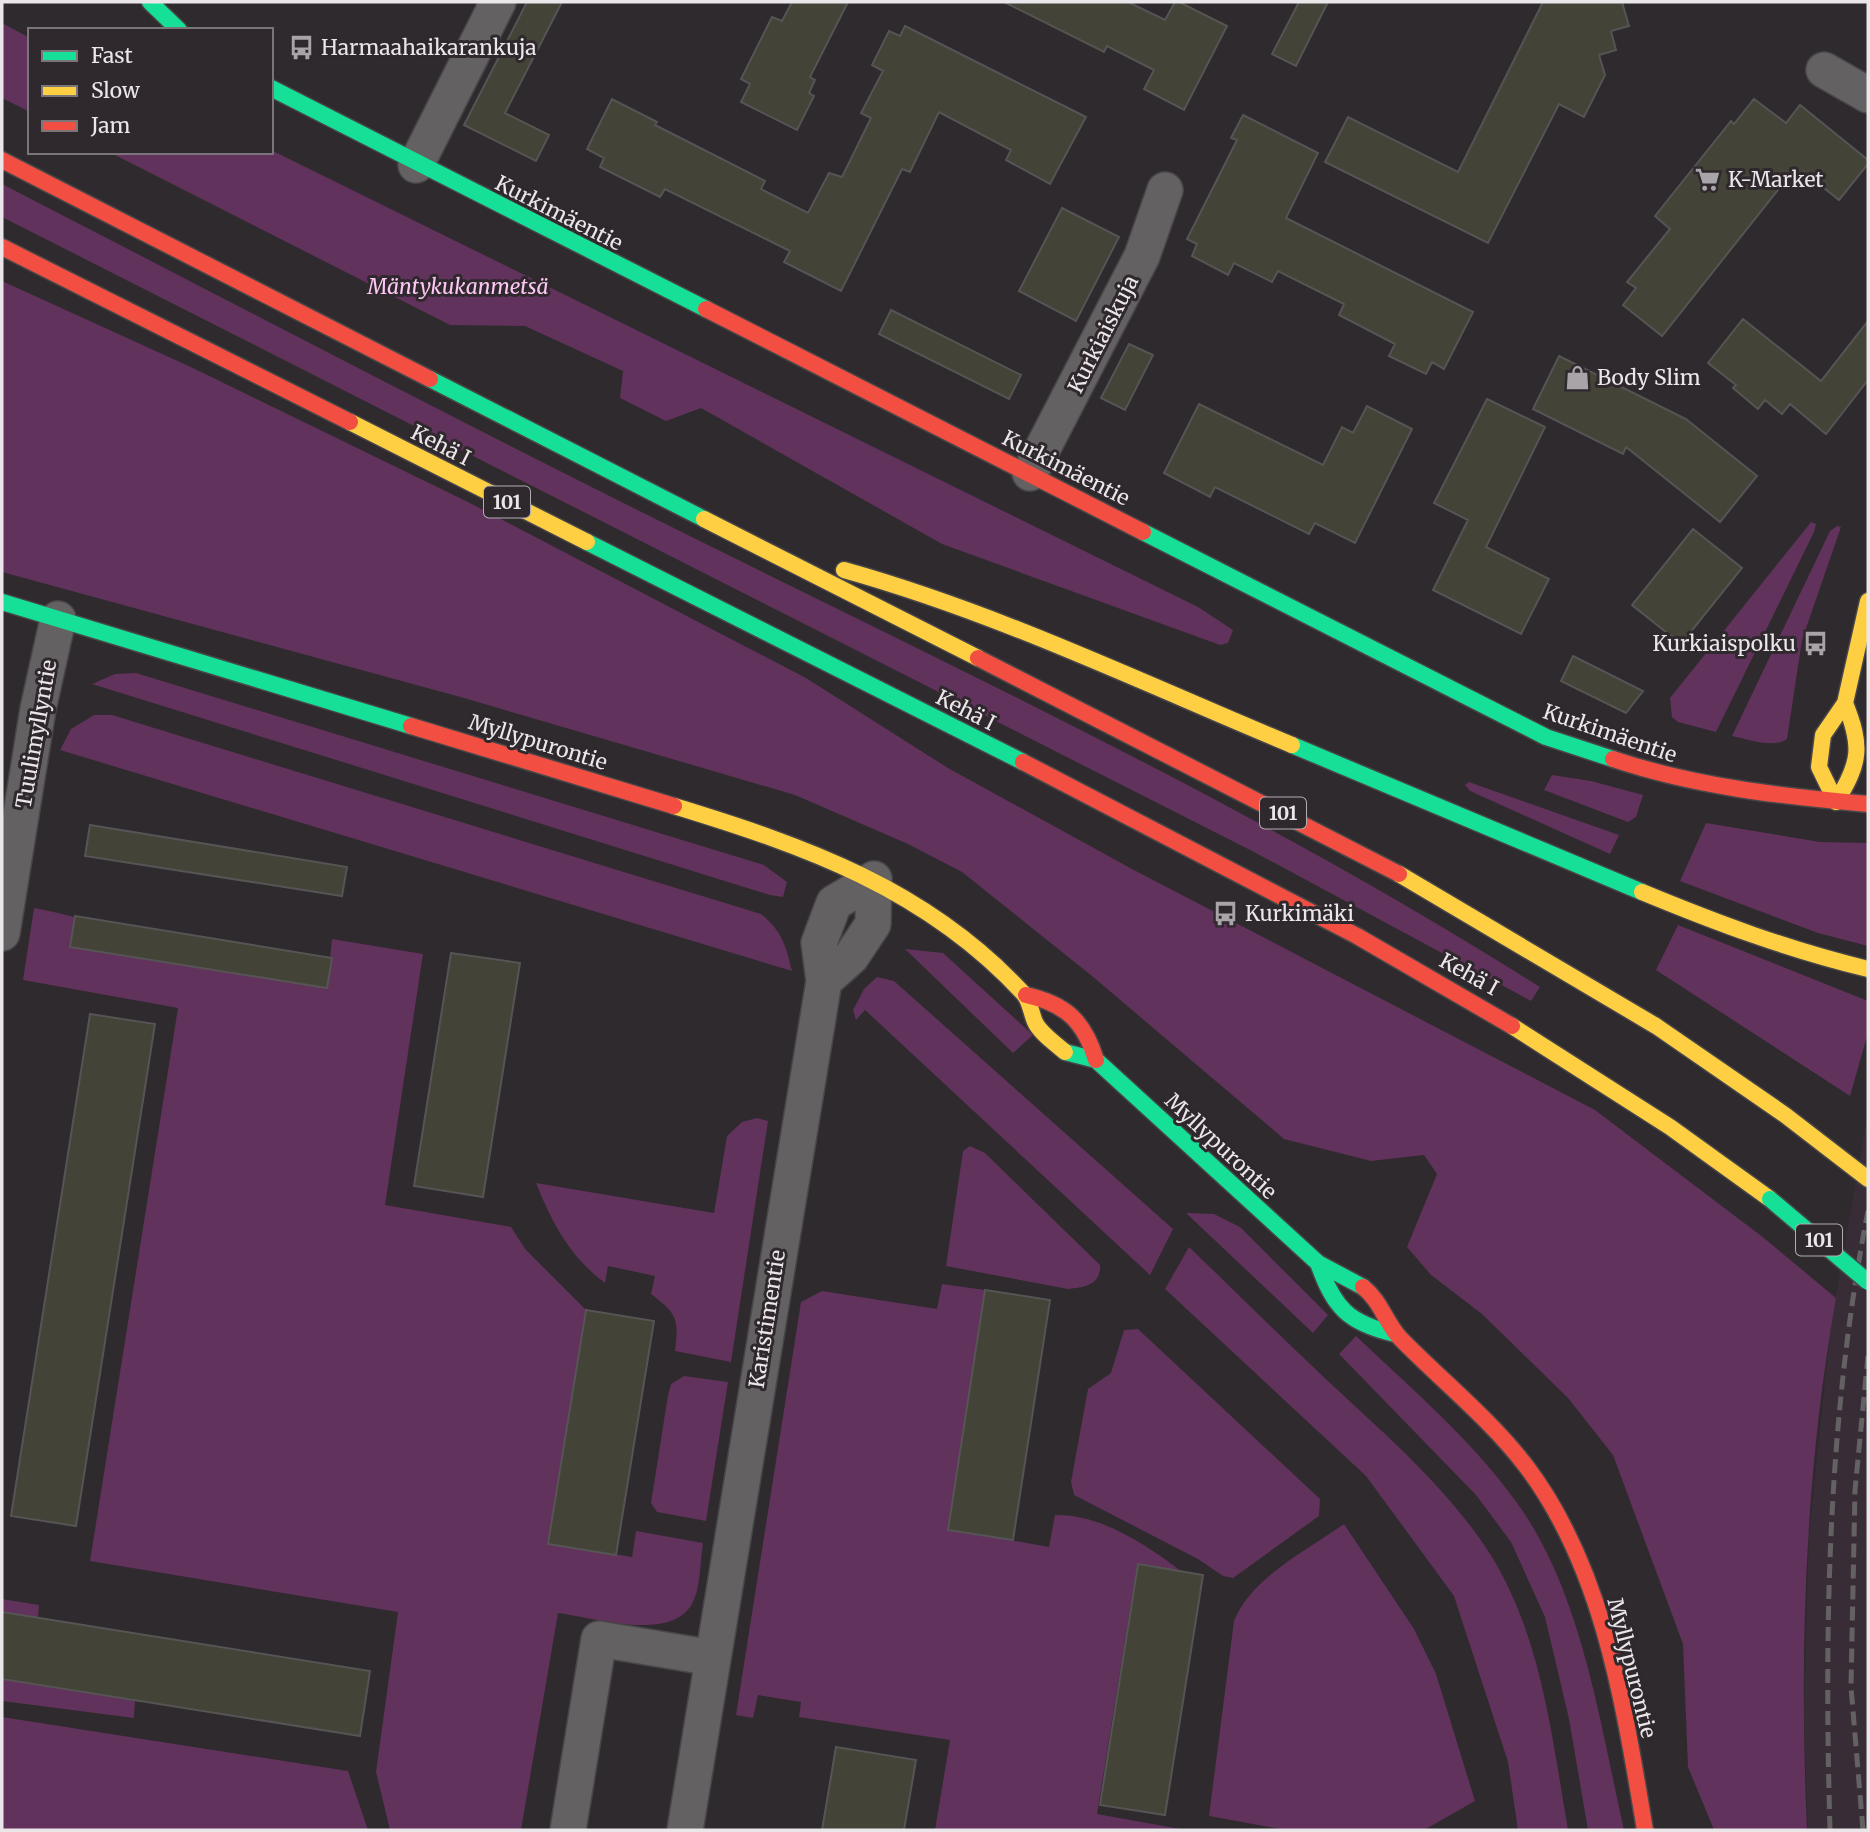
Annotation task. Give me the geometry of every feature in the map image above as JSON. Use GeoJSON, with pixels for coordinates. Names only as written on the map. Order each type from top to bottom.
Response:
{"type":"FeatureCollection","features":[{"type":"Feature","properties":{"kind":"main road"},"geometry":{"type":"LineString","coordinates":[[150,2],[177,28]]}},
{"type":"Feature","properties":{"kind":"main road","name":"Kurkimäentie"},"geometry":{"type":"LineString","coordinates":[[273,89],[1546,737],[1660,775],[1765,794],[1868,804]]}},
{"type":"Feature","properties":{"kind":"main road","name":"101"},"geometry":{"type":"LineString","coordinates":[[2,160],[1392,870],[1656,1026],[1785,1115],[1868,1179]]}},
{"type":"Feature","properties":{"kind":"main road","name":"Kehä I"},"geometry":{"type":"LineString","coordinates":[[2,247],[1131,817],[1361,938],[1496,1013],[1616,1088],[1770,1199],[1868,1282]]}},
{"type":"Feature","properties":{"kind":"main road"},"geometry":{"type":"LineString","coordinates":[[761,546],[898,585],[1741,933],[1860,968]]}},
{"type":"Feature","properties":{"kind":"main road"},"geometry":{"type":"LineString","coordinates":[[1836,802],[1819,767],[1820,751],[1823,735],[1845,703],[1868,601]]}},
{"type":"Feature","properties":{"kind":"main road","name":"Myllypurontie"},"geometry":{"type":"LineString","coordinates":[[2,602],[720,819],[827,857],[874,879],[951,927],[1026,995],[1058,1002],[1088,1030],[1096,1060]]}},
{"type":"Feature","properties":{"kind":"main road"},"geometry":{"type":"LineString","coordinates":[[1836,802],[1856,772],[1860,755],[1860,739],[1845,703]]}},
{"type":"Feature","properties":{"kind":"main road","name":"Myllypurontie"},"geometry":{"type":"LineString","coordinates":[[1026,995],[1035,1025],[1053,1041],[1066,1052],[1096,1060],[1318,1263],[1348,1275],[1382,1305],[1395,1334],[1471,1404],[1540,1487],[1575,1551],[1601,1615],[1629,1740],[1645,1830]]}},
{"type":"Feature","properties":{"kind":"main road","name":"Myllypurontie"},"geometry":{"type":"LineString","coordinates":[[1318,1263],[1329,1298],[1363,1328],[1395,1334]]}},
{"type":"Feature","properties":{"kind":"street"},"geometry":{"type":"LineString","coordinates":[[416,164],[498,2]]}},
{"type":"Feature","properties":{"kind":"street"},"geometry":{"type":"LineString","coordinates":[[1824,70],[1868,95]]}},
{"type":"Feature","properties":{"kind":"street","name":"Kurkiaiskuja"},"geometry":{"type":"LineString","coordinates":[[1030,473],[1142,256],[1164,190]]}},
{"type":"Feature","properties":{"kind":"street","name":"Tuulimyllyntie"},"geometry":{"type":"LineString","coordinates":[[2,933],[38,709],[58,619]]}},
{"type":"Feature","properties":{"kind":"street","name":"Karistimentie"},"geometry":{"type":"LineString","coordinates":[[685,1830],[824,981],[819,943],[834,903],[874,879]]}},
{"type":"Feature","properties":{"kind":"street"},"geometry":{"type":"LineString","coordinates":[[568,1830],[598,1639],[713,1658]]}},
{"type":"Feature","properties":{"kind":"shaded area"},"geometry":{"type":"Polygon","coordinates":[[[1868,1111],[1868,1830],[1808,1830],[1804,1715],[1809,1535],[1831,1324],[1868,1111]]]}},
{"type":"Feature","properties":{"kind":"green space"},"geometry":{"type":"Polygon","coordinates":[[[2,23],[28,37],[28,111],[2,98],[2,23]]]}},
{"type":"Feature","properties":{"kind":"green space","name":"Mäntykukanmetsä"},"geometry":{"type":"Polygon","coordinates":[[[273,151],[1198,607],[1233,630],[1228,643],[1220,645],[942,544],[701,408],[666,421],[620,398],[623,371],[525,326],[450,325],[113,154],[273,154],[273,151]]]}},
{"type":"Feature","properties":{"kind":"green space"},"geometry":{"type":"Polygon","coordinates":[[[2,184],[531,456],[1130,755],[1338,867],[1440,925],[1540,987],[1531,1001],[1254,852],[2,217],[2,184]]]}},
{"type":"Feature","properties":{"kind":"green space"},"geometry":{"type":"Polygon","coordinates":[[[2,281],[193,368],[468,502],[806,678],[948,768],[1132,869],[1595,1110],[1764,1238],[1836,1298],[1817,1430],[1807,1563],[1804,1697],[1807,1830],[1714,1830],[1688,1767],[1683,1644],[1613,1455],[1568,1398],[1482,1314],[1431,1275],[1407,1247],[1437,1174],[1424,1155],[1371,1161],[1284,1139],[1092,976],[962,872],[908,844],[795,795],[464,698],[2,572],[2,281]]]}},
{"type":"Feature","properties":{"kind":"green space"},"geometry":{"type":"Polygon","coordinates":[[[1811,522],[1816,524],[1814,532],[1716,732],[1678,722],[1672,717],[1670,698],[1811,522]]]}},
{"type":"Feature","properties":{"kind":"green space"},"geometry":{"type":"Polygon","coordinates":[[[1837,526],[1841,527],[1802,640],[1787,739],[1768,743],[1732,736],[1830,531],[1837,526]]]}},
{"type":"Feature","properties":{"kind":"green space"},"geometry":{"type":"Polygon","coordinates":[[[136,673],[764,865],[787,882],[783,897],[92,684],[115,674],[136,673]]]}},
{"type":"Feature","properties":{"kind":"green space"},"geometry":{"type":"Polygon","coordinates":[[[94,715],[112,715],[761,914],[782,940],[792,971],[60,750],[71,729],[94,715]]]}},
{"type":"Feature","properties":{"kind":"green space"},"geometry":{"type":"Polygon","coordinates":[[[1552,775],[1591,781],[1643,795],[1636,817],[1628,822],[1544,790],[1552,775]]]}},
{"type":"Feature","properties":{"kind":"green space"},"geometry":{"type":"Polygon","coordinates":[[[1469,782],[1619,835],[1610,854],[1470,791],[1465,785],[1469,782]]]}},
{"type":"Feature","properties":{"kind":"green space"},"geometry":{"type":"Polygon","coordinates":[[[1706,823],[1820,842],[1868,843],[1868,946],[1818,933],[1680,881],[1706,823]]]}},
{"type":"Feature","properties":{"kind":"green space"},"geometry":{"type":"Polygon","coordinates":[[[34,908],[108,926],[253,971],[327,988],[332,939],[423,954],[385,1205],[511,1227],[526,1250],[586,1310],[548,1543],[632,1557],[636,1531],[703,1543],[696,1596],[683,1614],[669,1622],[632,1625],[558,1613],[521,1830],[390,1830],[376,1772],[398,1612],[90,1561],[178,1008],[23,980],[34,908]]]}},
{"type":"Feature","properties":{"kind":"green space"},"geometry":{"type":"Polygon","coordinates":[[[1678,925],[1868,1001],[1868,1033],[1850,1096],[1656,970],[1678,925]]]}},
{"type":"Feature","properties":{"kind":"green space"},"geometry":{"type":"Polygon","coordinates":[[[905,949],[943,953],[1033,1035],[1013,1053],[905,949]]]}},
{"type":"Feature","properties":{"kind":"green space"},"geometry":{"type":"Polygon","coordinates":[[[877,977],[894,981],[1173,1229],[1150,1275],[865,1010],[856,1020],[853,1010],[864,989],[877,977]]]}},
{"type":"Feature","properties":{"kind":"green space"},"geometry":{"type":"Polygon","coordinates":[[[757,1118],[768,1121],[731,1362],[675,1351],[677,1331],[674,1318],[651,1294],[655,1276],[608,1266],[605,1283],[582,1262],[563,1238],[536,1183],[714,1213],[727,1136],[742,1122],[757,1118]]]}},
{"type":"Feature","properties":{"kind":"green space"},"geometry":{"type":"Polygon","coordinates":[[[970,1146],[985,1153],[1100,1265],[1095,1281],[1086,1286],[1068,1289],[946,1266],[963,1151],[970,1146]]]}},
{"type":"Feature","properties":{"kind":"green space"},"geometry":{"type":"Polygon","coordinates":[[[1186,1213],[1214,1214],[1240,1227],[1328,1315],[1313,1333],[1186,1213]]]}},
{"type":"Feature","properties":{"kind":"green space"},"geometry":{"type":"Polygon","coordinates":[[[1189,1247],[1417,1465],[1457,1509],[1492,1557],[1509,1588],[1534,1655],[1550,1725],[1568,1830],[1518,1830],[1508,1762],[1454,1596],[1366,1476],[1165,1289],[1189,1247]]]}},
{"type":"Feature","properties":{"kind":"green space"},"geometry":{"type":"Polygon","coordinates":[[[942,1284],[985,1290],[948,1529],[1049,1547],[1055,1515],[1072,1516],[1106,1525],[1123,1533],[1182,1572],[1137,1565],[1097,1814],[1186,1830],[935,1830],[950,1740],[799,1717],[801,1702],[758,1695],[753,1718],[736,1715],[801,1302],[822,1291],[937,1309],[942,1284]]]}},
{"type":"Feature","properties":{"kind":"green space"},"geometry":{"type":"Polygon","coordinates":[[[1138,1329],[1320,1499],[1319,1516],[1233,1578],[1223,1576],[1198,1559],[1074,1495],[1071,1482],[1088,1389],[1111,1373],[1124,1330],[1138,1329]]]}},
{"type":"Feature","properties":{"kind":"green space"},"geometry":{"type":"Polygon","coordinates":[[[1356,1336],[1445,1420],[1487,1465],[1524,1513],[1544,1548],[1576,1625],[1588,1666],[1624,1830],[1588,1830],[1569,1719],[1545,1617],[1511,1542],[1476,1495],[1339,1354],[1356,1336]]]}},
{"type":"Feature","properties":{"kind":"green space"},"geometry":{"type":"Polygon","coordinates":[[[684,1376],[728,1382],[706,1521],[657,1512],[651,1503],[668,1395],[671,1384],[684,1376]]]}},
{"type":"Feature","properties":{"kind":"green space"},"geometry":{"type":"Polygon","coordinates":[[[1344,1524],[1414,1629],[1436,1674],[1475,1801],[1424,1830],[1286,1830],[1209,1816],[1234,1621],[1242,1605],[1267,1578],[1344,1524]]]}},
{"type":"Feature","properties":{"kind":"green space"},"geometry":{"type":"Polygon","coordinates":[[[2,1599],[39,1605],[38,1618],[2,1612],[2,1599]]]}},
{"type":"Feature","properties":{"kind":"green space"},"geometry":{"type":"Polygon","coordinates":[[[2,1679],[135,1700],[134,1718],[2,1701],[2,1679]]]}},
{"type":"Feature","properties":{"kind":"green space"},"geometry":{"type":"Polygon","coordinates":[[[2,1717],[348,1771],[368,1830],[2,1830],[2,1717]]]}},
{"type":"Feature","properties":{"kind":"building"},"geometry":{"type":"Polygon","coordinates":[[[527,2],[562,2],[505,113],[549,135],[536,161],[464,125],[527,2]]]}},
{"type":"Feature","properties":{"kind":"building"},"geometry":{"type":"Polygon","coordinates":[[[792,2],[848,2],[810,77],[815,80],[809,93],[814,96],[797,130],[741,102],[750,84],[741,79],[772,17],[782,21],[792,2]]]}},
{"type":"Feature","properties":{"kind":"building"},"geometry":{"type":"Polygon","coordinates":[[[1004,2],[1128,2],[1165,20],[1175,2],[1179,2],[1227,26],[1184,110],[1144,89],[1154,70],[1107,46],[1104,52],[1004,2]]]}},
{"type":"Feature","properties":{"kind":"building"},"geometry":{"type":"Polygon","coordinates":[[[1299,2],[1328,2],[1296,66],[1272,54],[1299,2]]]}},
{"type":"Feature","properties":{"kind":"building"},"geometry":{"type":"Polygon","coordinates":[[[1543,2],[1622,2],[1629,26],[1611,31],[1616,50],[1599,55],[1605,75],[1584,117],[1559,104],[1488,243],[1325,162],[1348,117],[1458,172],[1543,2]]]}},
{"type":"Feature","properties":{"kind":"building"},"geometry":{"type":"Polygon","coordinates":[[[905,26],[1086,117],[1050,184],[1006,160],[1011,150],[939,112],[910,172],[902,169],[841,291],[784,262],[790,251],[665,189],[660,197],[600,167],[604,158],[587,149],[612,99],[657,122],[655,125],[765,181],[761,189],[808,213],[829,173],[842,177],[871,118],[861,113],[883,71],[872,65],[889,31],[900,36],[905,26]]]}},
{"type":"Feature","properties":{"kind":"building"},"geometry":{"type":"Polygon","coordinates":[[[1754,99],[1786,123],[1800,105],[1868,160],[1868,164],[1839,200],[1804,172],[1801,177],[1793,171],[1662,336],[1623,305],[1636,288],[1627,282],[1670,229],[1655,216],[1731,121],[1734,124],[1754,99]]]}},
{"type":"Feature","properties":{"kind":"building"},"geometry":{"type":"Polygon","coordinates":[[[1243,115],[1318,153],[1286,218],[1473,312],[1444,369],[1432,362],[1426,374],[1389,356],[1395,344],[1339,315],[1344,304],[1278,271],[1272,282],[1234,263],[1228,275],[1192,256],[1197,244],[1187,239],[1237,140],[1231,138],[1243,115]]]}},
{"type":"Feature","properties":{"kind":"building"},"geometry":{"type":"Polygon","coordinates":[[[1062,208],[1119,237],[1076,321],[1019,291],[1062,208]]]}},
{"type":"Feature","properties":{"kind":"building"},"geometry":{"type":"Polygon","coordinates":[[[891,310],[1021,375],[1009,399],[879,334],[891,310]]]}},
{"type":"Feature","properties":{"kind":"building"},"geometry":{"type":"Polygon","coordinates":[[[1743,319],[1821,381],[1868,321],[1868,380],[1826,434],[1790,404],[1782,414],[1765,400],[1758,409],[1733,388],[1736,385],[1708,363],[1743,319]]]}},
{"type":"Feature","properties":{"kind":"building"},"geometry":{"type":"Polygon","coordinates":[[[1129,344],[1153,355],[1125,410],[1101,398],[1129,344]]]}},
{"type":"Feature","properties":{"kind":"building"},"geometry":{"type":"Polygon","coordinates":[[[1559,356],[1686,419],[1757,476],[1720,522],[1626,447],[1623,454],[1533,409],[1559,356]]]}},
{"type":"Feature","properties":{"kind":"building"},"geometry":{"type":"Polygon","coordinates":[[[1487,399],[1545,427],[1486,547],[1549,579],[1521,634],[1433,590],[1468,520],[1434,503],[1487,399]]]}},
{"type":"Feature","properties":{"kind":"building"},"geometry":{"type":"Polygon","coordinates":[[[1199,404],[1323,465],[1342,427],[1353,433],[1367,406],[1412,429],[1355,543],[1315,523],[1309,534],[1215,487],[1210,497],[1164,473],[1199,404]]]}},
{"type":"Feature","properties":{"kind":"building"},"geometry":{"type":"Polygon","coordinates":[[[1693,529],[1742,568],[1681,644],[1632,605],[1693,529]]]}},
{"type":"Feature","properties":{"kind":"building"},"geometry":{"type":"Polygon","coordinates":[[[1573,656],[1643,691],[1626,713],[1561,681],[1573,656]]]}},
{"type":"Feature","properties":{"kind":"building"},"geometry":{"type":"Polygon","coordinates":[[[90,825],[347,867],[342,896],[85,856],[90,825]]]}},
{"type":"Feature","properties":{"kind":"building"},"geometry":{"type":"Polygon","coordinates":[[[75,916],[332,958],[327,988],[70,947],[75,916]]]}},
{"type":"Feature","properties":{"kind":"building"},"geometry":{"type":"Polygon","coordinates":[[[451,953],[520,963],[483,1197],[414,1186],[451,953]]]}},
{"type":"Feature","properties":{"kind":"building"},"geometry":{"type":"Polygon","coordinates":[[[90,1014],[155,1024],[76,1526],[11,1516],[90,1014]]]}},
{"type":"Feature","properties":{"kind":"building"},"geometry":{"type":"Polygon","coordinates":[[[985,1290],[1050,1300],[1013,1540],[948,1530],[985,1290]]]}},
{"type":"Feature","properties":{"kind":"building"},"geometry":{"type":"Polygon","coordinates":[[[586,1310],[654,1321],[616,1555],[548,1544],[586,1310]]]}},
{"type":"Feature","properties":{"kind":"building"},"geometry":{"type":"Polygon","coordinates":[[[1138,1564],[1203,1575],[1165,1815],[1100,1805],[1138,1564]]]}},
{"type":"Feature","properties":{"kind":"building"},"geometry":{"type":"Polygon","coordinates":[[[2,1612],[370,1671],[360,1736],[2,1679],[2,1612]]]}},
{"type":"Feature","properties":{"kind":"building"},"geometry":{"type":"Polygon","coordinates":[[[836,1747],[916,1760],[904,1830],[822,1830],[836,1747]]]}},
{"type":"Feature","properties":{"kind":"railway"},"geometry":{"type":"LineString","coordinates":[[1830,1830],[1828,1675],[1832,1519],[1844,1364],[1868,1211]]}},
{"type":"Feature","properties":{"kind":"railway"},"geometry":{"type":"LineString","coordinates":[[1863,1830],[1851,1687],[1855,1490],[1868,1356]]}},
{"type":"Feature","properties":{"kind":"traffic: fast"},"geometry":{"type":"LineString","coordinates":[[150,2],[177,28]]}},
{"type":"Feature","properties":{"kind":"traffic: fast"},"geometry":{"type":"LineString","coordinates":[[273,89],[706,309]]}},
{"type":"Feature","properties":{"kind":"traffic: fast"},"geometry":{"type":"LineString","coordinates":[[430,379],[704,519]]}},
{"type":"Feature","properties":{"kind":"traffic: fast"},"geometry":{"type":"LineString","coordinates":[[1143,532],[1546,737],[1613,759]]}},
{"type":"Feature","properties":{"kind":"traffic: fast"},"geometry":{"type":"LineString","coordinates":[[587,542],[1023,762]]}},
{"type":"Feature","properties":{"kind":"traffic: fast"},"geometry":{"type":"LineString","coordinates":[[2,602],[411,726]]}},
{"type":"Feature","properties":{"kind":"traffic: fast"},"geometry":{"type":"LineString","coordinates":[[1292,745],[1642,892]]}},
{"type":"Feature","properties":{"kind":"traffic: fast"},"geometry":{"type":"LineString","coordinates":[[1065,1052],[1096,1060],[1318,1263],[1363,1287]]}},
{"type":"Feature","properties":{"kind":"traffic: fast"},"geometry":{"type":"LineString","coordinates":[[1770,1199],[1868,1282]]}},
{"type":"Feature","properties":{"kind":"traffic: fast"},"geometry":{"type":"LineString","coordinates":[[1318,1263],[1330,1292],[1345,1311],[1365,1325],[1395,1334]]}},
{"type":"Feature","properties":{"kind":"traffic: slow"},"geometry":{"type":"LineString","coordinates":[[350,422],[587,542]]}},
{"type":"Feature","properties":{"kind":"traffic: slow"},"geometry":{"type":"LineString","coordinates":[[704,519],[978,658]]}},
{"type":"Feature","properties":{"kind":"traffic: slow"},"geometry":{"type":"LineString","coordinates":[[844,570],[901,587],[1015,628],[1292,745]]}},
{"type":"Feature","properties":{"kind":"traffic: slow"},"geometry":{"type":"LineString","coordinates":[[1836,802],[1819,767],[1823,735],[1845,703],[1868,601]]}},
{"type":"Feature","properties":{"kind":"traffic: slow"},"geometry":{"type":"LineString","coordinates":[[1836,802],[1850,776],[1856,754],[1854,731],[1845,703]]}},
{"type":"Feature","properties":{"kind":"traffic: slow"},"geometry":{"type":"LineString","coordinates":[[674,806],[817,855],[905,899],[986,957],[1023,993],[1037,1026],[1065,1052]]}},
{"type":"Feature","properties":{"kind":"traffic: slow"},"geometry":{"type":"LineString","coordinates":[[1399,874],[1656,1026],[1785,1115],[1868,1179]]}},
{"type":"Feature","properties":{"kind":"traffic: slow"},"geometry":{"type":"LineString","coordinates":[[1642,892],[1754,935],[1868,969]]}},
{"type":"Feature","properties":{"kind":"traffic: slow"},"geometry":{"type":"LineString","coordinates":[[1512,1026],[1670,1127],[1770,1199]]}},
{"type":"Feature","properties":{"kind":"traffic: jam"},"geometry":{"type":"LineString","coordinates":[[2,160],[430,379]]}},
{"type":"Feature","properties":{"kind":"traffic: jam"},"geometry":{"type":"LineString","coordinates":[[2,247],[350,422]]}},
{"type":"Feature","properties":{"kind":"traffic: jam"},"geometry":{"type":"LineString","coordinates":[[706,309],[1143,532]]}},
{"type":"Feature","properties":{"kind":"traffic: jam"},"geometry":{"type":"LineString","coordinates":[[978,658],[1399,874]]}},
{"type":"Feature","properties":{"kind":"traffic: jam"},"geometry":{"type":"LineString","coordinates":[[411,726],[674,806]]}},
{"type":"Feature","properties":{"kind":"traffic: jam"},"geometry":{"type":"LineString","coordinates":[[1613,759],[1707,783],[1771,794],[1868,804]]}},
{"type":"Feature","properties":{"kind":"traffic: jam"},"geometry":{"type":"LineString","coordinates":[[1023,762],[1357,936],[1512,1026]]}},
{"type":"Feature","properties":{"kind":"traffic: jam"},"geometry":{"type":"LineString","coordinates":[[1026,995],[1052,1003],[1072,1016],[1086,1035],[1096,1060]]}},
{"type":"Feature","properties":{"kind":"traffic: jam"},"geometry":{"type":"LineString","coordinates":[[1363,1287],[1400,1338],[1512,1448],[1553,1506],[1575,1549],[1607,1640],[1629,1735],[1645,1830]]}},
{"type":"Feature","properties":{"kind":"place","name":"Harmaahaikarankuja"},"geometry":{"type":"Point","coordinates":[301,47]}},
{"type":"Feature","properties":{"kind":"place","name":"K-Market"},"geometry":{"type":"Point","coordinates":[1708,179]}},
{"type":"Feature","properties":{"kind":"place","name":"Body Slim"},"geometry":{"type":"Point","coordinates":[1577,377]}},
{"type":"Feature","properties":{"kind":"place","name":"Kurkiaispolku"},"geometry":{"type":"Point","coordinates":[1816,643]}},
{"type":"Feature","properties":{"kind":"place","name":"Kurkimäki"},"geometry":{"type":"Point","coordinates":[1225,913]}}]}
